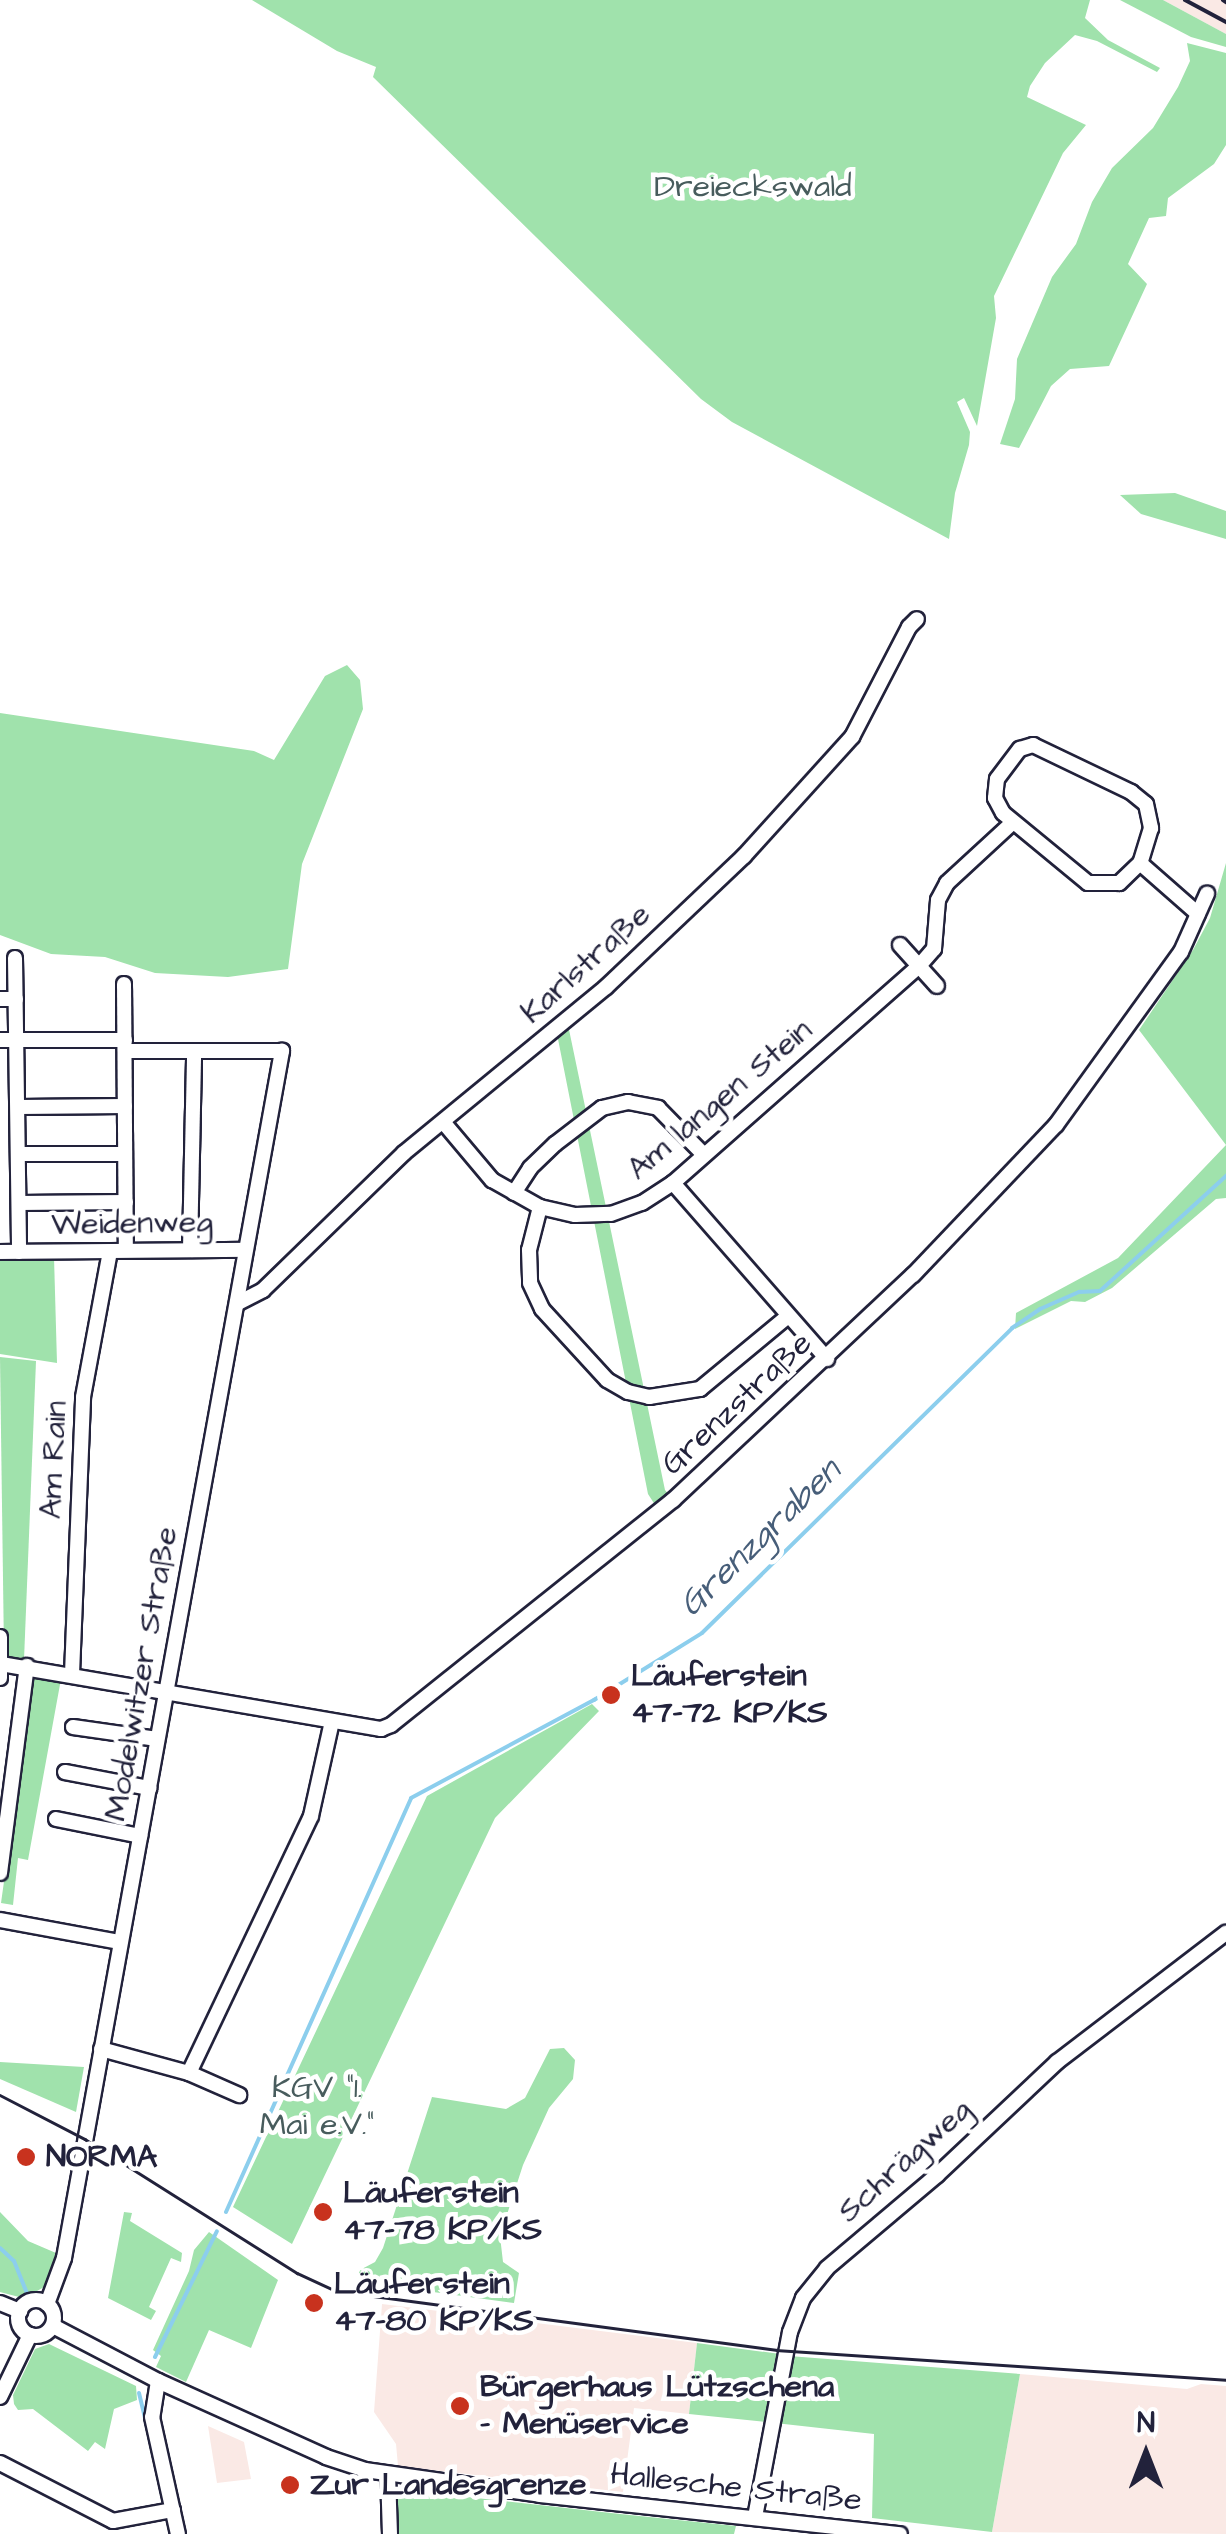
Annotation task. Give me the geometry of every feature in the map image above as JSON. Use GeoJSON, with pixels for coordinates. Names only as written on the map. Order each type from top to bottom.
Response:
{"type":"FeatureCollection","features":[{"type":"Feature","properties":{"kind":"street","name":"Karlstraße"},"geometry":{"type":"LineString","coordinates":[[238,1303],[263,1290],[404,1153],[606,987],[744,856],[852,737],[909,627],[917,619]]}},
{"type":"Feature","properties":{"kind":"street"},"geometry":{"type":"LineString","coordinates":[[1045,748],[1132,792],[1146,804],[1151,828],[1140,863],[1119,883],[1088,883],[1012,823],[994,798],[997,779],[1020,749],[1045,748]]}},
{"type":"Feature","properties":{"kind":"street","name":"Am langen Stein"},"geometry":{"type":"LineString","coordinates":[[444,1123],[492,1180],[540,1207],[575,1215],[612,1214],[642,1203],[672,1182],[919,966],[934,949],[938,900],[947,883],[1012,823]]}},
{"type":"Feature","properties":{"kind":"street"},"geometry":{"type":"LineString","coordinates":[[1140,863],[1198,914]]}},
{"type":"Feature","properties":{"kind":"street","name":"Grenzstraße"},"geometry":{"type":"LineString","coordinates":[[1,1664],[381,1729],[390,1725],[673,1500],[827,1359],[1056,1125],[1181,952],[1207,894]]}},
{"type":"Feature","properties":{"kind":"street"},"geometry":{"type":"LineString","coordinates":[[900,945],[937,986]]}},
{"type":"Feature","properties":{"kind":"street","name":"Weidenweg"},"geometry":{"type":"LineString","coordinates":[[15,958],[8,999],[17,1040],[19,1252]]}},
{"type":"Feature","properties":{"kind":"street"},"geometry":{"type":"LineString","coordinates":[[124,984],[126,1250]]}},
{"type":"Feature","properties":{"kind":"street"},"geometry":{"type":"LineString","coordinates":[[0,1040],[194,1051],[190,1250]]}},
{"type":"Feature","properties":{"kind":"street","name":"Modelwitzer Straße"},"geometry":{"type":"LineString","coordinates":[[47,2304],[64,2258],[282,1051],[194,1051]]}},
{"type":"Feature","properties":{"kind":"street"},"geometry":{"type":"LineString","coordinates":[[514,1193],[530,1168],[555,1144],[602,1108],[628,1102],[658,1108],[703,1154]]}},
{"type":"Feature","properties":{"kind":"street"},"geometry":{"type":"LineString","coordinates":[[19,1107],[125,1106]]}},
{"type":"Feature","properties":{"kind":"street"},"geometry":{"type":"LineString","coordinates":[[19,1154],[125,1154]]}},
{"type":"Feature","properties":{"kind":"street"},"geometry":{"type":"LineString","coordinates":[[672,1182],[827,1359]]}},
{"type":"Feature","properties":{"kind":"street"},"geometry":{"type":"LineString","coordinates":[[19,1203],[126,1202]]}},
{"type":"Feature","properties":{"kind":"street"},"geometry":{"type":"LineString","coordinates":[[540,1207],[529,1250],[530,1283],[542,1309],[607,1380],[628,1392],[649,1398],[700,1390],[787,1317]]}},
{"type":"Feature","properties":{"kind":"street","name":"Weidenweg"},"geometry":{"type":"LineString","coordinates":[[0,1252],[245,1250]]}},
{"type":"Feature","properties":{"kind":"street","name":"Am Rain"},"geometry":{"type":"LineString","coordinates":[[72,1674],[83,1397],[110,1252]]}},
{"type":"Feature","properties":{"kind":"street"},"geometry":{"type":"LineString","coordinates":[[0,1637],[0,1678]]}},
{"type":"Feature","properties":{"kind":"street"},"geometry":{"type":"LineString","coordinates":[[0,1873],[5,1790],[27,1666]]}},
{"type":"Feature","properties":{"kind":"street"},"geometry":{"type":"LineString","coordinates":[[189,2072],[311,1816],[332,1721]]}},
{"type":"Feature","properties":{"kind":"street"},"geometry":{"type":"LineString","coordinates":[[73,1727],[157,1739]]}},
{"type":"Feature","properties":{"kind":"street"},"geometry":{"type":"LineString","coordinates":[[65,1772],[149,1788]]}},
{"type":"Feature","properties":{"kind":"street"},"geometry":{"type":"LineString","coordinates":[[56,1819],[140,1836]]}},
{"type":"Feature","properties":{"kind":"street"},"geometry":{"type":"LineString","coordinates":[[0,1920],[120,1942]]}},
{"type":"Feature","properties":{"kind":"street","name":"Schrägweg"},"geometry":{"type":"LineString","coordinates":[[741,2534],[750,2516],[790,2332],[803,2298],[827,2268],[937,2174],[1057,2062],[1226,1933]]}},
{"type":"Feature","properties":{"kind":"street"},"geometry":{"type":"LineString","coordinates":[[101,2049],[189,2072],[239,2095]]}},
{"type":"Feature","properties":{"kind":"street"},"geometry":{"type":"LineString","coordinates":[[32,2301],[47,2304],[54,2314],[53,2326],[40,2336],[30,2336],[21,2328],[20,2311],[32,2301]]}},
{"type":"Feature","properties":{"kind":"street"},"geometry":{"type":"LineString","coordinates":[[0,2304],[20,2311]]}},
{"type":"Feature","properties":{"kind":"street","name":"Hallesche Straße"},"geometry":{"type":"LineString","coordinates":[[53,2326],[158,2381],[326,2458],[388,2474],[900,2534]]}},
{"type":"Feature","properties":{"kind":"street"},"geometry":{"type":"LineString","coordinates":[[0,2398],[30,2336]]}},
{"type":"Feature","properties":{"kind":"street"},"geometry":{"type":"LineString","coordinates":[[158,2381],[152,2416],[178,2534]]}},
{"type":"Feature","properties":{"kind":"street"},"geometry":{"type":"LineString","coordinates":[[0,2463],[104,2518],[130,2527],[173,2510]]}},
{"type":"Feature","properties":{"kind":"street"},"geometry":{"type":"LineString","coordinates":[[388,2474],[390,2534]]}},
{"type":"Feature","properties":{"kind":"shaded area"},"geometry":{"type":"Polygon","coordinates":[[[1163,0],[1226,0],[1226,34],[1163,0]]]}},
{"type":"Feature","properties":{"kind":"shaded area"},"geometry":{"type":"Polygon","coordinates":[[[382,2304],[697,2343],[689,2414],[634,2408],[623,2492],[398,2466],[396,2444],[374,2412],[382,2304]]]}},
{"type":"Feature","properties":{"kind":"shaded area"},"geometry":{"type":"Polygon","coordinates":[[[1020,2374],[1187,2389],[1201,2384],[1226,2386],[1226,2534],[992,2532],[1020,2374]]]}},
{"type":"Feature","properties":{"kind":"shaded area"},"geometry":{"type":"Polygon","coordinates":[[[208,2426],[244,2442],[251,2479],[217,2483],[208,2426]]]}},
{"type":"Feature","properties":{"kind":"green space","name":"Dreieckswald"},"geometry":{"type":"Polygon","coordinates":[[[252,0],[1090,0],[1085,18],[1108,40],[1160,68],[1157,72],[1097,41],[1075,35],[1045,63],[1030,86],[1027,97],[1086,125],[1063,153],[994,296],[996,318],[977,426],[964,398],[957,402],[970,432],[949,539],[732,422],[701,399],[373,77],[376,67],[337,51],[252,0]]]}},
{"type":"Feature","properties":{"kind":"green space"},"geometry":{"type":"Polygon","coordinates":[[[1120,0],[1163,0],[1226,34],[1226,47],[1191,37],[1120,0]]]}},
{"type":"Feature","properties":{"kind":"green space"},"geometry":{"type":"Polygon","coordinates":[[[1187,43],[1226,53],[1226,145],[1214,164],[1168,198],[1166,216],[1149,218],[1128,264],[1147,284],[1109,366],[1070,369],[1051,386],[1019,448],[1000,444],[1015,399],[1017,359],[1052,277],[1076,244],[1092,202],[1112,168],[1153,128],[1178,87],[1190,61],[1187,43]]]}},
{"type":"Feature","properties":{"kind":"green space"},"geometry":{"type":"Polygon","coordinates":[[[1175,493],[1226,511],[1226,539],[1141,514],[1120,495],[1175,493]]]}},
{"type":"Feature","properties":{"kind":"green space"},"geometry":{"type":"Polygon","coordinates":[[[347,665],[360,680],[363,709],[302,864],[288,969],[228,977],[155,973],[105,957],[51,954],[0,935],[0,713],[254,751],[274,760],[325,676],[347,665]]]}},
{"type":"Feature","properties":{"kind":"green space"},"geometry":{"type":"Polygon","coordinates":[[[1226,863],[1226,1145],[1139,1030],[1210,918],[1226,863]]]}},
{"type":"Feature","properties":{"kind":"green space"},"geometry":{"type":"Polygon","coordinates":[[[567,1020],[665,1490],[673,1500],[659,1511],[648,1494],[556,1029],[567,1020]]]}},
{"type":"Feature","properties":{"kind":"green space"},"geometry":{"type":"Polygon","coordinates":[[[1226,1145],[1226,1198],[1216,1199],[1112,1288],[1085,1302],[1071,1301],[1015,1329],[1016,1313],[1118,1258],[1226,1145]]]}},
{"type":"Feature","properties":{"kind":"green space"},"geometry":{"type":"Polygon","coordinates":[[[0,1257],[54,1257],[57,1363],[0,1354],[0,1257]]]}},
{"type":"Feature","properties":{"kind":"green space"},"geometry":{"type":"Polygon","coordinates":[[[0,1357],[36,1361],[24,1660],[7,1657],[4,1652],[0,1357]]]}},
{"type":"Feature","properties":{"kind":"green space"},"geometry":{"type":"Polygon","coordinates":[[[33,1674],[61,1679],[28,1860],[18,1858],[13,1905],[1,1903],[33,1674]]]}},
{"type":"Feature","properties":{"kind":"green space","name":"KGV \"1. Mai e.V.\""},"geometry":{"type":"Polygon","coordinates":[[[592,1704],[599,1711],[495,1818],[292,2244],[233,2207],[427,1796],[592,1704]]]}},
{"type":"Feature","properties":{"kind":"green space"},"geometry":{"type":"Polygon","coordinates":[[[564,2048],[575,2060],[573,2079],[549,2108],[523,2165],[500,2236],[503,2262],[519,2273],[514,2303],[367,2283],[358,2271],[375,2262],[383,2248],[432,2097],[506,2109],[525,2098],[550,2049],[564,2048]]]}},
{"type":"Feature","properties":{"kind":"green space"},"geometry":{"type":"Polygon","coordinates":[[[0,2062],[84,2067],[76,2112],[0,2079],[0,2062]]]}},
{"type":"Feature","properties":{"kind":"green space"},"geometry":{"type":"Polygon","coordinates":[[[0,2212],[28,2241],[56,2253],[44,2287],[37,2291],[19,2297],[0,2292],[0,2212]]]}},
{"type":"Feature","properties":{"kind":"green space"},"geometry":{"type":"Polygon","coordinates":[[[124,2212],[132,2213],[130,2221],[182,2253],[181,2262],[171,2258],[149,2307],[156,2311],[151,2320],[108,2298],[124,2212]]]}},
{"type":"Feature","properties":{"kind":"green space"},"geometry":{"type":"Polygon","coordinates":[[[209,2232],[278,2280],[251,2348],[209,2330],[186,2382],[156,2367],[161,2356],[153,2350],[189,2271],[194,2250],[209,2232]]]}},
{"type":"Feature","properties":{"kind":"green space"},"geometry":{"type":"Polygon","coordinates":[[[697,2343],[780,2354],[766,2422],[689,2414],[697,2343]]]}},
{"type":"Feature","properties":{"kind":"green space"},"geometry":{"type":"Polygon","coordinates":[[[49,2344],[136,2386],[137,2400],[114,2409],[105,2449],[95,2442],[88,2451],[33,2409],[18,2410],[14,2404],[13,2395],[35,2349],[49,2344]]]}},
{"type":"Feature","properties":{"kind":"green space"},"geometry":{"type":"Polygon","coordinates":[[[789,2356],[1020,2374],[992,2532],[872,2518],[874,2434],[775,2423],[789,2356]]]}},
{"type":"Feature","properties":{"kind":"green space"},"geometry":{"type":"Polygon","coordinates":[[[396,2489],[736,2526],[734,2534],[398,2534],[396,2489]]]}},
{"type":"Feature","properties":{"kind":"waterway","name":"Grenzgraben"},"geometry":{"type":"LineString","coordinates":[[226,2212],[411,1798],[594,1700],[702,1633],[1012,1328],[1040,1309],[1079,1292],[1100,1291],[1226,1176]]}},
{"type":"Feature","properties":{"kind":"waterway","name":"Grenzgraben"},"geometry":{"type":"LineString","coordinates":[[155,2357],[217,2231]]}},
{"type":"Feature","properties":{"kind":"waterway"},"geometry":{"type":"LineString","coordinates":[[0,2248],[14,2261],[27,2294]]}},
{"type":"Feature","properties":{"kind":"waterway","name":"Grenzgraben"},"geometry":{"type":"LineString","coordinates":[[139,2393],[152,2447]]}},
{"type":"Feature","properties":{"kind":"tram line"},"geometry":{"type":"LineString","coordinates":[[0,2095],[85,2139],[297,2273],[336,2291],[777,2350],[1226,2380]]}},
{"type":"Feature","properties":{"kind":"railway"},"geometry":{"type":"LineString","coordinates":[[1185,0],[1226,22]]}},
{"type":"Feature","properties":{"kind":"place","name":"Läuferstein 47-72 KP/KS"},"geometry":{"type":"Point","coordinates":[611,1695]}},
{"type":"Feature","properties":{"kind":"place","name":"NORMA"},"geometry":{"type":"Point","coordinates":[26,2157]}},
{"type":"Feature","properties":{"kind":"place","name":"Läuferstein 47-78 KP/KS"},"geometry":{"type":"Point","coordinates":[323,2212]}},
{"type":"Feature","properties":{"kind":"place","name":"Läuferstein 47-80 KP/KS"},"geometry":{"type":"Point","coordinates":[314,2303]}},
{"type":"Feature","properties":{"kind":"place","name":"Bürgerhaus Lützschena - Menüservice"},"geometry":{"type":"Point","coordinates":[460,2406]}},
{"type":"Feature","properties":{"kind":"place","name":"Zur Landesgrenze"},"geometry":{"type":"Point","coordinates":[290,2485]}}]}
